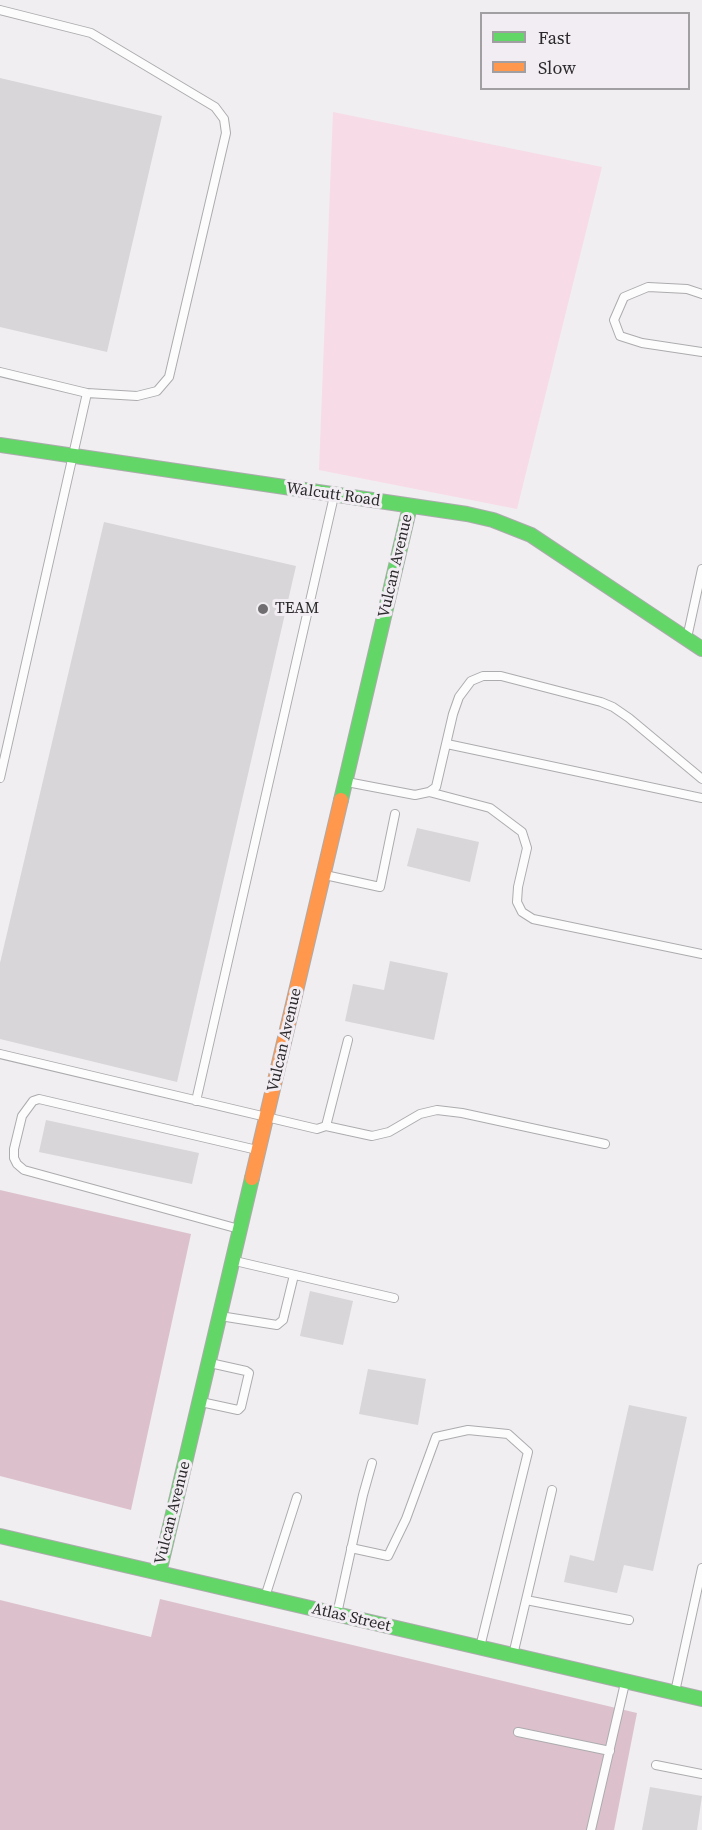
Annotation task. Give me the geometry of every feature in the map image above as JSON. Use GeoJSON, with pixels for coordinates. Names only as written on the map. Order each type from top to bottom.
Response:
{"type":"FeatureCollection","features":[{"type":"Feature","properties":{"kind":"street","name":"Walcutt Road"},"geometry":{"type":"LineString","coordinates":[[0,445],[467,514],[512,526],[574,562],[702,649]]}},
{"type":"Feature","properties":{"kind":"street","name":"Vulcan Avenue"},"geometry":{"type":"LineString","coordinates":[[159,1573],[410,506]]}},
{"type":"Feature","properties":{"kind":"street","name":"Atlas Street"},"geometry":{"type":"LineString","coordinates":[[0,1536],[702,1699]]}},
{"type":"Feature","properties":{"kind":"lane"},"geometry":{"type":"LineString","coordinates":[[0,10],[91,33],[215,107],[224,118],[226,134],[169,377],[157,391],[137,396],[87,393],[0,372]]}},
{"type":"Feature","properties":{"kind":"lane"},"geometry":{"type":"LineString","coordinates":[[702,294],[687,289],[648,287],[624,297],[614,320],[620,336],[642,343],[702,352]]}},
{"type":"Feature","properties":{"kind":"lane"},"geometry":{"type":"LineString","coordinates":[[0,778],[87,393]]}},
{"type":"Feature","properties":{"kind":"lane"},"geometry":{"type":"LineString","coordinates":[[196,1101],[334,495]]}},
{"type":"Feature","properties":{"kind":"lane"},"geometry":{"type":"LineString","coordinates":[[687,639],[702,569]]}},
{"type":"Feature","properties":{"kind":"lane"},"geometry":{"type":"LineString","coordinates":[[346,782],[415,795],[429,792],[436,787],[459,697],[471,681],[483,676],[501,676],[613,707],[702,779]]}},
{"type":"Feature","properties":{"kind":"lane"},"geometry":{"type":"LineString","coordinates":[[447,744],[702,798]]}},
{"type":"Feature","properties":{"kind":"lane"},"geometry":{"type":"LineString","coordinates":[[429,792],[490,808],[522,832],[527,848],[517,902],[522,912],[533,919],[702,954]]}},
{"type":"Feature","properties":{"kind":"lane"},"geometry":{"type":"LineString","coordinates":[[324,875],[380,887],[395,814]]}},
{"type":"Feature","properties":{"kind":"lane"},"geometry":{"type":"LineString","coordinates":[[326,1126],[348,1040]]}},
{"type":"Feature","properties":{"kind":"lane"},"geometry":{"type":"LineString","coordinates":[[0,1054],[317,1129],[326,1126],[372,1136],[389,1132],[420,1113],[437,1110],[462,1113],[605,1144]]}},
{"type":"Feature","properties":{"kind":"lane"},"geometry":{"type":"LineString","coordinates":[[240,1229],[24,1170],[14,1158],[14,1149],[22,1116],[33,1101],[39,1099],[259,1150]]}},
{"type":"Feature","properties":{"kind":"lane"},"geometry":{"type":"LineString","coordinates":[[233,1261],[394,1298]]}},
{"type":"Feature","properties":{"kind":"lane"},"geometry":{"type":"LineString","coordinates":[[220,1316],[277,1325],[283,1320],[294,1275]]}},
{"type":"Feature","properties":{"kind":"lane"},"geometry":{"type":"LineString","coordinates":[[200,1402],[238,1410],[241,1407],[249,1373],[209,1362]]}},
{"type":"Feature","properties":{"kind":"lane"},"geometry":{"type":"LineString","coordinates":[[351,1548],[388,1556],[406,1519],[436,1437],[468,1430],[508,1434],[528,1452],[480,1649]]}},
{"type":"Feature","properties":{"kind":"lane"},"geometry":{"type":"LineString","coordinates":[[337,1615],[372,1463]]}},
{"type":"Feature","properties":{"kind":"lane"},"geometry":{"type":"LineString","coordinates":[[513,1656],[552,1490]]}},
{"type":"Feature","properties":{"kind":"lane"},"geometry":{"type":"LineString","coordinates":[[265,1598],[297,1497]]}},
{"type":"Feature","properties":{"kind":"lane"},"geometry":{"type":"LineString","coordinates":[[675,1693],[702,1568]]}},
{"type":"Feature","properties":{"kind":"lane"},"geometry":{"type":"LineString","coordinates":[[526,1600],[629,1620]]}},
{"type":"Feature","properties":{"kind":"lane"},"geometry":{"type":"LineString","coordinates":[[591,1830],[625,1682]]}},
{"type":"Feature","properties":{"kind":"lane"},"geometry":{"type":"LineString","coordinates":[[518,1732],[610,1750]]}},
{"type":"Feature","properties":{"kind":"lane"},"geometry":{"type":"LineString","coordinates":[[656,1765],[702,1774]]}},
{"type":"Feature","properties":{"kind":"shaded area"},"geometry":{"type":"Polygon","coordinates":[[[333,112],[602,167],[517,509],[319,470],[333,112]]]}},
{"type":"Feature","properties":{"kind":"shaded area"},"geometry":{"type":"Polygon","coordinates":[[[0,1190],[191,1234],[131,1510],[0,1476],[0,1190]]]}},
{"type":"Feature","properties":{"kind":"shaded area"},"geometry":{"type":"Polygon","coordinates":[[[160,1599],[637,1713],[614,1830],[0,1830],[0,1600],[151,1637],[160,1599]]]}},
{"type":"Feature","properties":{"kind":"building"},"geometry":{"type":"Polygon","coordinates":[[[0,78],[162,116],[107,352],[0,327],[0,78]]]}},
{"type":"Feature","properties":{"kind":"building"},"geometry":{"type":"Polygon","coordinates":[[[104,522],[296,566],[177,1082],[0,1039],[0,963],[104,522]]]}},
{"type":"Feature","properties":{"kind":"building"},"geometry":{"type":"Polygon","coordinates":[[[417,828],[479,842],[470,882],[407,866],[417,828]]]}},
{"type":"Feature","properties":{"kind":"building"},"geometry":{"type":"Polygon","coordinates":[[[390,961],[448,973],[434,1040],[345,1021],[353,984],[384,990],[390,961]]]}},
{"type":"Feature","properties":{"kind":"building"},"geometry":{"type":"Polygon","coordinates":[[[46,1120],[199,1153],[192,1184],[39,1152],[46,1120]]]}},
{"type":"Feature","properties":{"kind":"building"},"geometry":{"type":"Polygon","coordinates":[[[310,1291],[353,1301],[343,1345],[300,1336],[310,1291]]]}},
{"type":"Feature","properties":{"kind":"building"},"geometry":{"type":"Polygon","coordinates":[[[368,1369],[426,1379],[418,1425],[359,1414],[368,1369]]]}},
{"type":"Feature","properties":{"kind":"building"},"geometry":{"type":"Polygon","coordinates":[[[629,1405],[687,1417],[653,1571],[624,1565],[617,1593],[564,1582],[570,1555],[594,1561],[629,1405]]]}},
{"type":"Feature","properties":{"kind":"building"},"geometry":{"type":"Polygon","coordinates":[[[650,1787],[702,1796],[697,1830],[642,1830],[650,1787]]]}},
{"type":"Feature","properties":{"kind":"traffic: fast"},"geometry":{"type":"LineString","coordinates":[[0,445],[467,514],[493,520],[531,535],[702,649]]}},
{"type":"Feature","properties":{"kind":"traffic: fast"},"geometry":{"type":"LineString","coordinates":[[341,800],[410,506]]}},
{"type":"Feature","properties":{"kind":"traffic: fast"},"geometry":{"type":"LineString","coordinates":[[159,1573],[252,1178]]}},
{"type":"Feature","properties":{"kind":"traffic: fast"},"geometry":{"type":"LineString","coordinates":[[0,1536],[702,1699]]}},
{"type":"Feature","properties":{"kind":"traffic: slow"},"geometry":{"type":"LineString","coordinates":[[252,1178],[341,800]]}},
{"type":"Feature","properties":{"kind":"place","name":"TEAM"},"geometry":{"type":"Point","coordinates":[263,609]}}]}
